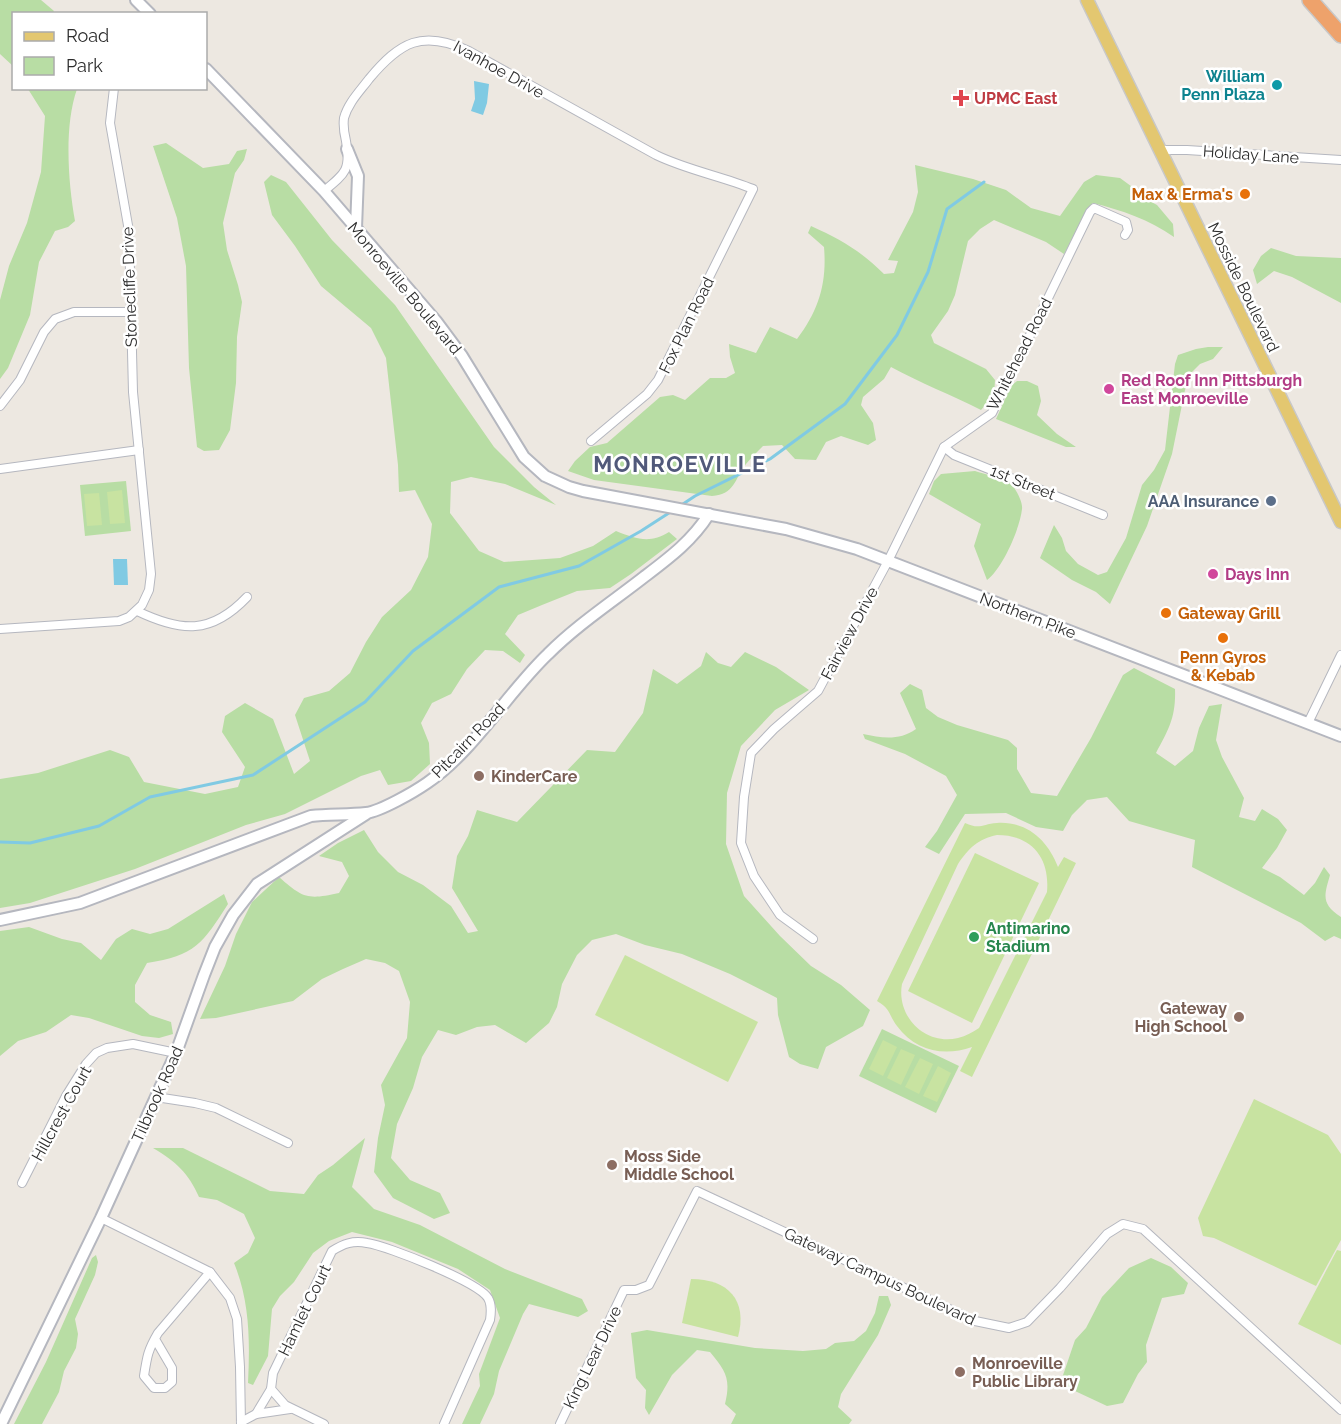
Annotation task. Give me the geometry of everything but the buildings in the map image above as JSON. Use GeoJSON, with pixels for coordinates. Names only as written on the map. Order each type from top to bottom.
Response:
{"type":"FeatureCollection","features":[{"type":"Feature","properties":{"kind":"highway"},"geometry":{"type":"LineString","coordinates":[[1310,0],[1341,35]]}},
{"type":"Feature","properties":{"kind":"main road","name":"Mosside Boulevard"},"geometry":{"type":"LineString","coordinates":[[1087,0],[1341,522]]}},
{"type":"Feature","properties":{"kind":"street"},"geometry":{"type":"LineString","coordinates":[[136,0],[148,12]]}},
{"type":"Feature","properties":{"kind":"street","name":"Ivanhoe Drive"},"geometry":{"type":"LineString","coordinates":[[324,191],[346,170],[349,162],[344,129],[346,114],[355,96],[383,62],[405,46],[425,40],[449,42],[469,51],[661,158],[687,168],[726,178],[753,189]]}},
{"type":"Feature","properties":{"kind":"street","name":"Monroeville Boulevard"},"geometry":{"type":"LineString","coordinates":[[207,70],[324,191],[448,336],[513,441],[535,468],[557,482],[583,491],[709,514]]}},
{"type":"Feature","properties":{"kind":"street","name":"Stonecliffe Drive"},"geometry":{"type":"LineString","coordinates":[[114,90],[110,123],[129,231],[133,392],[151,574],[147,597],[137,611]]}},
{"type":"Feature","properties":{"kind":"street"},"geometry":{"type":"LineString","coordinates":[[347,149],[358,176],[356,228]]}},
{"type":"Feature","properties":{"kind":"street","name":"Holiday Lane"},"geometry":{"type":"LineString","coordinates":[[1161,150],[1341,160]]}},
{"type":"Feature","properties":{"kind":"street","name":"Fox Plan Road"},"geometry":{"type":"LineString","coordinates":[[591,441],[647,394],[658,380],[753,189]]}},
{"type":"Feature","properties":{"kind":"street","name":"Whitehead Road"},"geometry":{"type":"LineString","coordinates":[[888,561],[944,447],[992,413],[1090,212],[1094,208],[1126,222],[1128,230],[1125,235]]}},
{"type":"Feature","properties":{"kind":"street"},"geometry":{"type":"LineString","coordinates":[[0,406],[14,390],[44,332],[55,319],[74,312],[131,312]]}},
{"type":"Feature","properties":{"kind":"street","name":"1st Street"},"geometry":{"type":"LineString","coordinates":[[944,447],[954,455],[1103,515]]}},
{"type":"Feature","properties":{"kind":"street"},"geometry":{"type":"LineString","coordinates":[[0,469],[139,450]]}},
{"type":"Feature","properties":{"kind":"street","name":"Northern Pike"},"geometry":{"type":"LineString","coordinates":[[709,514],[786,529],[857,549],[1341,736]]}},
{"type":"Feature","properties":{"kind":"street","name":"Pitcairn Road"},"geometry":{"type":"LineString","coordinates":[[0,920],[80,903],[279,826],[311,816],[330,813],[368,813],[428,783],[451,763],[546,655],[571,633],[673,555],[692,538],[709,514]]}},
{"type":"Feature","properties":{"kind":"street","name":"Fairview Drive"},"geometry":{"type":"LineString","coordinates":[[813,939],[780,915],[754,876],[741,843],[744,797],[752,753],[774,729],[818,692],[888,561]]}},
{"type":"Feature","properties":{"kind":"street"},"geometry":{"type":"LineString","coordinates":[[0,629],[106,623],[129,617],[137,611],[172,626],[201,626],[226,616],[247,597]]}},
{"type":"Feature","properties":{"kind":"street"},"geometry":{"type":"LineString","coordinates":[[1308,723],[1341,655]]}},
{"type":"Feature","properties":{"kind":"street","name":"Tilbrook Road"},"geometry":{"type":"LineString","coordinates":[[1,1424],[101,1218],[176,1053],[215,947],[233,915],[256,884],[368,813]]}},
{"type":"Feature","properties":{"kind":"street","name":"Hillcrest Court"},"geometry":{"type":"LineString","coordinates":[[22,1183],[66,1096],[86,1064],[96,1053],[107,1048],[133,1044],[176,1053]]}},
{"type":"Feature","properties":{"kind":"street"},"geometry":{"type":"LineString","coordinates":[[156,1097],[195,1102],[216,1108],[288,1143]]}},
{"type":"Feature","properties":{"kind":"street","name":"Gateway Campus Boulevard"},"geometry":{"type":"LineString","coordinates":[[624,1290],[636,1290],[649,1285],[697,1191],[975,1321],[1009,1328],[1027,1322],[1060,1288],[1107,1233],[1123,1224],[1143,1229],[1341,1410]]}},
{"type":"Feature","properties":{"kind":"street"},"geometry":{"type":"LineString","coordinates":[[101,1218],[210,1272],[230,1298],[237,1319],[241,1423],[256,1414],[292,1409]]}},
{"type":"Feature","properties":{"kind":"street","name":"Hamlet Court"},"geometry":{"type":"LineString","coordinates":[[256,1414],[271,1389],[273,1373],[332,1251],[351,1242],[366,1242],[399,1252],[459,1279],[484,1293],[490,1300],[492,1311],[490,1320],[444,1424]]}},
{"type":"Feature","properties":{"kind":"street"},"geometry":{"type":"LineString","coordinates":[[155,1339],[172,1368],[172,1382],[165,1388],[154,1388],[144,1376],[148,1350],[155,1339],[210,1272]]}},
{"type":"Feature","properties":{"kind":"street","name":"King Lear Drive"},"geometry":{"type":"LineString","coordinates":[[560,1424],[624,1290]]}},
{"type":"Feature","properties":{"kind":"street"},"geometry":{"type":"LineString","coordinates":[[271,1389],[285,1406],[324,1424]]}},
{"type":"Feature","properties":{"kind":"green space"},"geometry":{"type":"Polygon","coordinates":[[[0,0],[41,0],[54,11],[12,12],[12,65],[0,54],[0,0]]]}},
{"type":"Feature","properties":{"kind":"green space"},"geometry":{"type":"Polygon","coordinates":[[[29,90],[77,90],[70,120],[68,154],[75,221],[68,227],[55,231],[39,262],[30,315],[8,368],[0,379],[0,300],[9,266],[27,223],[41,172],[45,116],[29,90]]]}},
{"type":"Feature","properties":{"kind":"green space"},"geometry":{"type":"Polygon","coordinates":[[[166,143],[203,168],[229,164],[237,151],[247,149],[244,160],[235,173],[223,223],[227,250],[242,302],[230,430],[219,450],[204,451],[197,447],[189,368],[186,266],[177,218],[153,146],[166,143]]]}},
{"type":"Feature","properties":{"kind":"green space"},"geometry":{"type":"Polygon","coordinates":[[[915,165],[973,179],[1006,190],[1031,208],[1060,216],[1084,182],[1096,175],[1120,178],[1142,197],[1157,205],[1173,224],[1174,237],[1135,216],[1093,203],[1088,208],[1064,254],[1046,242],[994,220],[980,229],[968,241],[955,295],[948,311],[931,335],[934,343],[986,369],[995,380],[994,395],[981,410],[891,367],[884,379],[863,397],[861,405],[873,423],[876,440],[868,445],[841,436],[826,442],[816,460],[795,459],[782,445],[763,446],[746,464],[730,489],[720,495],[712,496],[594,480],[568,471],[590,447],[607,443],[660,397],[673,395],[685,400],[710,378],[726,378],[735,373],[729,344],[756,353],[770,327],[797,339],[816,307],[823,284],[824,247],[808,233],[811,226],[850,246],[884,274],[894,273],[898,261],[888,260],[913,212],[918,192],[915,165]]]}},
{"type":"Feature","properties":{"kind":"green space"},"geometry":{"type":"Polygon","coordinates":[[[271,175],[286,182],[332,240],[395,305],[494,447],[534,487],[556,505],[505,484],[471,477],[451,482],[450,513],[479,551],[504,562],[560,558],[593,546],[616,531],[643,539],[656,538],[669,532],[677,539],[610,588],[577,591],[518,615],[505,634],[525,655],[520,663],[503,651],[485,650],[467,669],[451,694],[432,703],[421,723],[429,743],[430,764],[411,781],[388,785],[380,770],[361,776],[285,814],[246,825],[135,869],[30,903],[0,908],[0,779],[38,773],[110,750],[129,757],[144,782],[205,794],[238,787],[245,767],[222,732],[225,716],[245,703],[273,719],[294,774],[310,761],[295,715],[304,698],[329,691],[350,673],[382,617],[411,590],[428,557],[432,524],[415,490],[399,492],[386,358],[371,328],[321,286],[272,215],[264,182],[271,175]]]}},
{"type":"Feature","properties":{"kind":"green space"},"geometry":{"type":"Polygon","coordinates":[[[1271,248],[1296,256],[1341,258],[1341,303],[1292,277],[1274,271],[1257,284],[1253,270],[1261,256],[1271,248]]]}},
{"type":"Feature","properties":{"kind":"green space"},"geometry":{"type":"Polygon","coordinates":[[[1208,347],[1223,347],[1213,359],[1200,364],[1192,372],[1185,390],[1172,454],[1147,526],[1110,604],[1096,592],[1072,580],[1040,558],[1054,525],[1062,538],[1066,551],[1078,564],[1098,575],[1107,572],[1126,538],[1142,485],[1165,450],[1178,355],[1208,347]]]}},
{"type":"Feature","properties":{"kind":"green space"},"geometry":{"type":"Polygon","coordinates":[[[1017,381],[1027,381],[1038,386],[1041,401],[1037,415],[1057,434],[1076,447],[1066,447],[996,419],[1011,386],[1017,381]]]}},
{"type":"Feature","properties":{"kind":"green space"},"geometry":{"type":"Polygon","coordinates":[[[975,471],[1011,484],[1022,506],[1021,517],[1010,547],[999,567],[987,580],[974,546],[981,524],[929,494],[934,481],[941,474],[975,471]]]}},
{"type":"Feature","properties":{"kind":"green space"},"geometry":{"type":"Polygon","coordinates":[[[126,481],[131,531],[85,536],[80,485],[126,481]]]}},
{"type":"Feature","properties":{"kind":"green space"},"geometry":{"type":"Polygon","coordinates":[[[122,490],[125,523],[110,524],[107,492],[122,490]]]}},
{"type":"Feature","properties":{"kind":"green space"},"geometry":{"type":"Polygon","coordinates":[[[99,493],[102,525],[87,526],[84,494],[99,493]]]}},
{"type":"Feature","properties":{"kind":"green space"},"geometry":{"type":"Polygon","coordinates":[[[706,652],[718,663],[731,667],[745,652],[776,667],[809,690],[775,710],[741,746],[727,793],[726,844],[744,896],[811,966],[841,985],[870,1010],[863,1026],[826,1047],[818,1069],[800,1064],[789,1057],[778,1015],[777,998],[730,974],[682,954],[645,945],[616,934],[592,940],[577,955],[562,984],[557,1007],[549,1023],[526,1043],[495,1025],[477,1027],[456,1035],[438,1030],[422,1057],[413,1088],[397,1124],[391,1158],[410,1180],[440,1193],[450,1213],[434,1219],[393,1198],[374,1172],[385,1105],[381,1085],[407,1038],[410,1002],[399,971],[385,963],[366,959],[322,979],[293,1001],[216,1018],[200,1019],[252,902],[279,877],[300,893],[312,897],[339,893],[349,876],[342,862],[319,856],[364,830],[378,852],[398,872],[423,885],[451,906],[468,933],[478,931],[452,888],[457,856],[468,836],[477,810],[517,822],[587,750],[615,752],[643,713],[653,669],[677,684],[701,666],[706,652]]]}},
{"type":"Feature","properties":{"kind":"green space"},"geometry":{"type":"Polygon","coordinates":[[[1134,668],[1175,689],[1171,722],[1156,753],[1175,766],[1193,751],[1199,728],[1209,706],[1222,704],[1216,740],[1222,757],[1244,798],[1239,817],[1255,821],[1262,809],[1278,819],[1287,830],[1262,868],[1280,877],[1304,895],[1315,883],[1324,867],[1330,875],[1326,889],[1327,904],[1341,917],[1341,939],[1334,936],[1325,941],[1301,923],[1192,867],[1195,840],[1129,821],[1107,797],[1087,800],[1072,815],[1063,831],[1036,827],[1006,813],[965,814],[939,854],[925,847],[937,831],[957,795],[946,776],[905,754],[865,739],[863,734],[897,737],[916,729],[900,693],[910,684],[922,690],[926,708],[938,717],[1008,740],[1017,748],[1017,769],[1031,793],[1057,796],[1091,738],[1123,675],[1134,668]]]}},
{"type":"Feature","properties":{"kind":"green space"},"geometry":{"type":"Polygon","coordinates":[[[965,823],[978,826],[997,823],[1018,825],[1035,834],[1042,841],[1058,867],[1064,857],[1076,863],[972,1077],[960,1071],[972,1047],[941,1051],[921,1046],[904,1034],[887,1009],[877,1001],[965,823]],[[997,835],[984,839],[974,845],[962,858],[902,984],[901,996],[908,1017],[924,1033],[946,1039],[958,1038],[979,1028],[1047,892],[1042,859],[1029,844],[1009,836],[997,835]]]}},
{"type":"Feature","properties":{"kind":"green space","name":"Antimarino Stadium"},"geometry":{"type":"Polygon","coordinates":[[[975,853],[1039,883],[972,1023],[908,991],[975,853]]]}},
{"type":"Feature","properties":{"kind":"green space"},"geometry":{"type":"Polygon","coordinates":[[[224,894],[228,904],[204,938],[187,952],[147,963],[135,985],[135,1002],[150,1015],[171,1022],[173,1034],[159,1038],[142,1036],[89,1018],[71,1015],[46,1032],[18,1041],[0,1056],[0,931],[29,927],[81,943],[101,960],[116,939],[132,929],[150,934],[168,929],[224,894]]]}},
{"type":"Feature","properties":{"kind":"green space"},"geometry":{"type":"Polygon","coordinates":[[[625,955],[758,1022],[728,1082],[595,1015],[625,955]]]}},
{"type":"Feature","properties":{"kind":"green space"},"geometry":{"type":"Polygon","coordinates":[[[882,1029],[959,1066],[936,1113],[859,1076],[882,1029]]]}},
{"type":"Feature","properties":{"kind":"green space"},"geometry":{"type":"Polygon","coordinates":[[[883,1040],[897,1047],[883,1076],[869,1069],[883,1040]]]}},
{"type":"Feature","properties":{"kind":"green space"},"geometry":{"type":"Polygon","coordinates":[[[901,1049],[915,1055],[901,1085],[887,1078],[901,1049]]]}},
{"type":"Feature","properties":{"kind":"green space"},"geometry":{"type":"Polygon","coordinates":[[[920,1058],[933,1064],[919,1094],[905,1087],[920,1058]]]}},
{"type":"Feature","properties":{"kind":"green space"},"geometry":{"type":"Polygon","coordinates":[[[938,1066],[951,1073],[937,1102],[923,1096],[938,1066]]]}},
{"type":"Feature","properties":{"kind":"green space"},"geometry":{"type":"Polygon","coordinates":[[[1254,1099],[1328,1135],[1341,1154],[1341,1240],[1316,1286],[1214,1238],[1203,1236],[1198,1218],[1254,1099]]]}},
{"type":"Feature","properties":{"kind":"green space"},"geometry":{"type":"Polygon","coordinates":[[[365,1138],[352,1187],[374,1209],[420,1225],[505,1269],[582,1299],[588,1311],[578,1317],[529,1304],[499,1371],[494,1394],[480,1424],[462,1424],[480,1386],[479,1374],[500,1318],[490,1290],[458,1269],[392,1242],[352,1232],[329,1241],[313,1253],[294,1282],[280,1296],[272,1309],[268,1356],[253,1385],[248,1383],[248,1322],[243,1292],[234,1263],[248,1253],[255,1238],[244,1214],[217,1200],[199,1197],[180,1168],[153,1148],[183,1148],[270,1191],[304,1194],[318,1175],[365,1138]]]}},
{"type":"Feature","properties":{"kind":"green space"},"geometry":{"type":"Polygon","coordinates":[[[1337,1250],[1341,1251],[1341,1345],[1298,1324],[1337,1250]]]}},
{"type":"Feature","properties":{"kind":"green space"},"geometry":{"type":"Polygon","coordinates":[[[96,1255],[98,1262],[95,1275],[75,1319],[78,1334],[76,1348],[64,1371],[59,1392],[42,1424],[14,1424],[46,1362],[92,1258],[96,1255]]]}},
{"type":"Feature","properties":{"kind":"green space"},"geometry":{"type":"Polygon","coordinates":[[[1151,1258],[1171,1267],[1188,1283],[1184,1294],[1162,1298],[1146,1345],[1147,1362],[1123,1403],[1107,1406],[1060,1384],[1075,1340],[1086,1328],[1102,1297],[1129,1268],[1151,1258]]]}},
{"type":"Feature","properties":{"kind":"green space"},"geometry":{"type":"Polygon","coordinates":[[[691,1279],[715,1283],[732,1294],[740,1312],[738,1337],[682,1323],[691,1279]]]}},
{"type":"Feature","properties":{"kind":"green space"},"geometry":{"type":"Polygon","coordinates":[[[879,1296],[888,1296],[891,1305],[878,1335],[841,1394],[838,1407],[852,1420],[849,1424],[731,1424],[736,1414],[725,1404],[726,1376],[710,1352],[697,1350],[672,1375],[649,1415],[645,1408],[646,1390],[636,1378],[631,1333],[647,1330],[755,1348],[803,1351],[826,1349],[835,1343],[854,1341],[866,1331],[875,1313],[879,1296]]]}},
{"type":"Feature","properties":{"kind":"water"},"geometry":{"type":"Polygon","coordinates":[[[474,81],[489,84],[483,115],[471,111],[475,99],[474,81]]]}},
{"type":"Feature","properties":{"kind":"water"},"geometry":{"type":"Polygon","coordinates":[[[113,559],[127,559],[128,585],[114,585],[113,559]]]}},
{"type":"Feature","properties":{"kind":"waterway"},"geometry":{"type":"LineString","coordinates":[[680,506],[695,496],[770,459],[845,404],[897,335],[928,272],[947,209],[984,182]]}},
{"type":"Feature","properties":{"kind":"waterway"},"geometry":{"type":"LineString","coordinates":[[0,842],[30,843],[99,826],[150,797],[253,775],[365,702],[413,651],[499,587],[579,566],[672,511]]}},
{"type":"Feature","properties":{"kind":"place","name":"William Penn Plaza"},"geometry":{"type":"Point","coordinates":[1277,85]}},
{"type":"Feature","properties":{"kind":"place","name":"UPMC East"},"geometry":{"type":"Point","coordinates":[961,98]}},
{"type":"Feature","properties":{"kind":"place","name":"Max & Erma's"},"geometry":{"type":"Point","coordinates":[1245,194]}},
{"type":"Feature","properties":{"kind":"place","name":"Red Roof Inn Pittsburgh East Monroeville"},"geometry":{"type":"Point","coordinates":[1109,389]}},
{"type":"Feature","properties":{"kind":"place","name":"AAA Insurance"},"geometry":{"type":"Point","coordinates":[1271,501]}},
{"type":"Feature","properties":{"kind":"place","name":"Days Inn"},"geometry":{"type":"Point","coordinates":[1213,574]}},
{"type":"Feature","properties":{"kind":"place","name":"Gateway Grill"},"geometry":{"type":"Point","coordinates":[1166,613]}},
{"type":"Feature","properties":{"kind":"place","name":"Penn Gyros & Kebab"},"geometry":{"type":"Point","coordinates":[1223,638]}},
{"type":"Feature","properties":{"kind":"place","name":"KinderCare"},"geometry":{"type":"Point","coordinates":[479,776]}},
{"type":"Feature","properties":{"kind":"place","name":"Antimarino Stadium"},"geometry":{"type":"Point","coordinates":[974,937]}},
{"type":"Feature","properties":{"kind":"place","name":"Gateway High School"},"geometry":{"type":"Point","coordinates":[1239,1017]}},
{"type":"Feature","properties":{"kind":"place","name":"Moss Side Middle School"},"geometry":{"type":"Point","coordinates":[612,1165]}},
{"type":"Feature","properties":{"kind":"place","name":"Monroeville Public Library"},"geometry":{"type":"Point","coordinates":[960,1372]}},
{"type":"Feature","properties":{"kind":"district","name":"MONROEVILLE"},"geometry":{"type":"Point","coordinates":[680,464]}}]}
